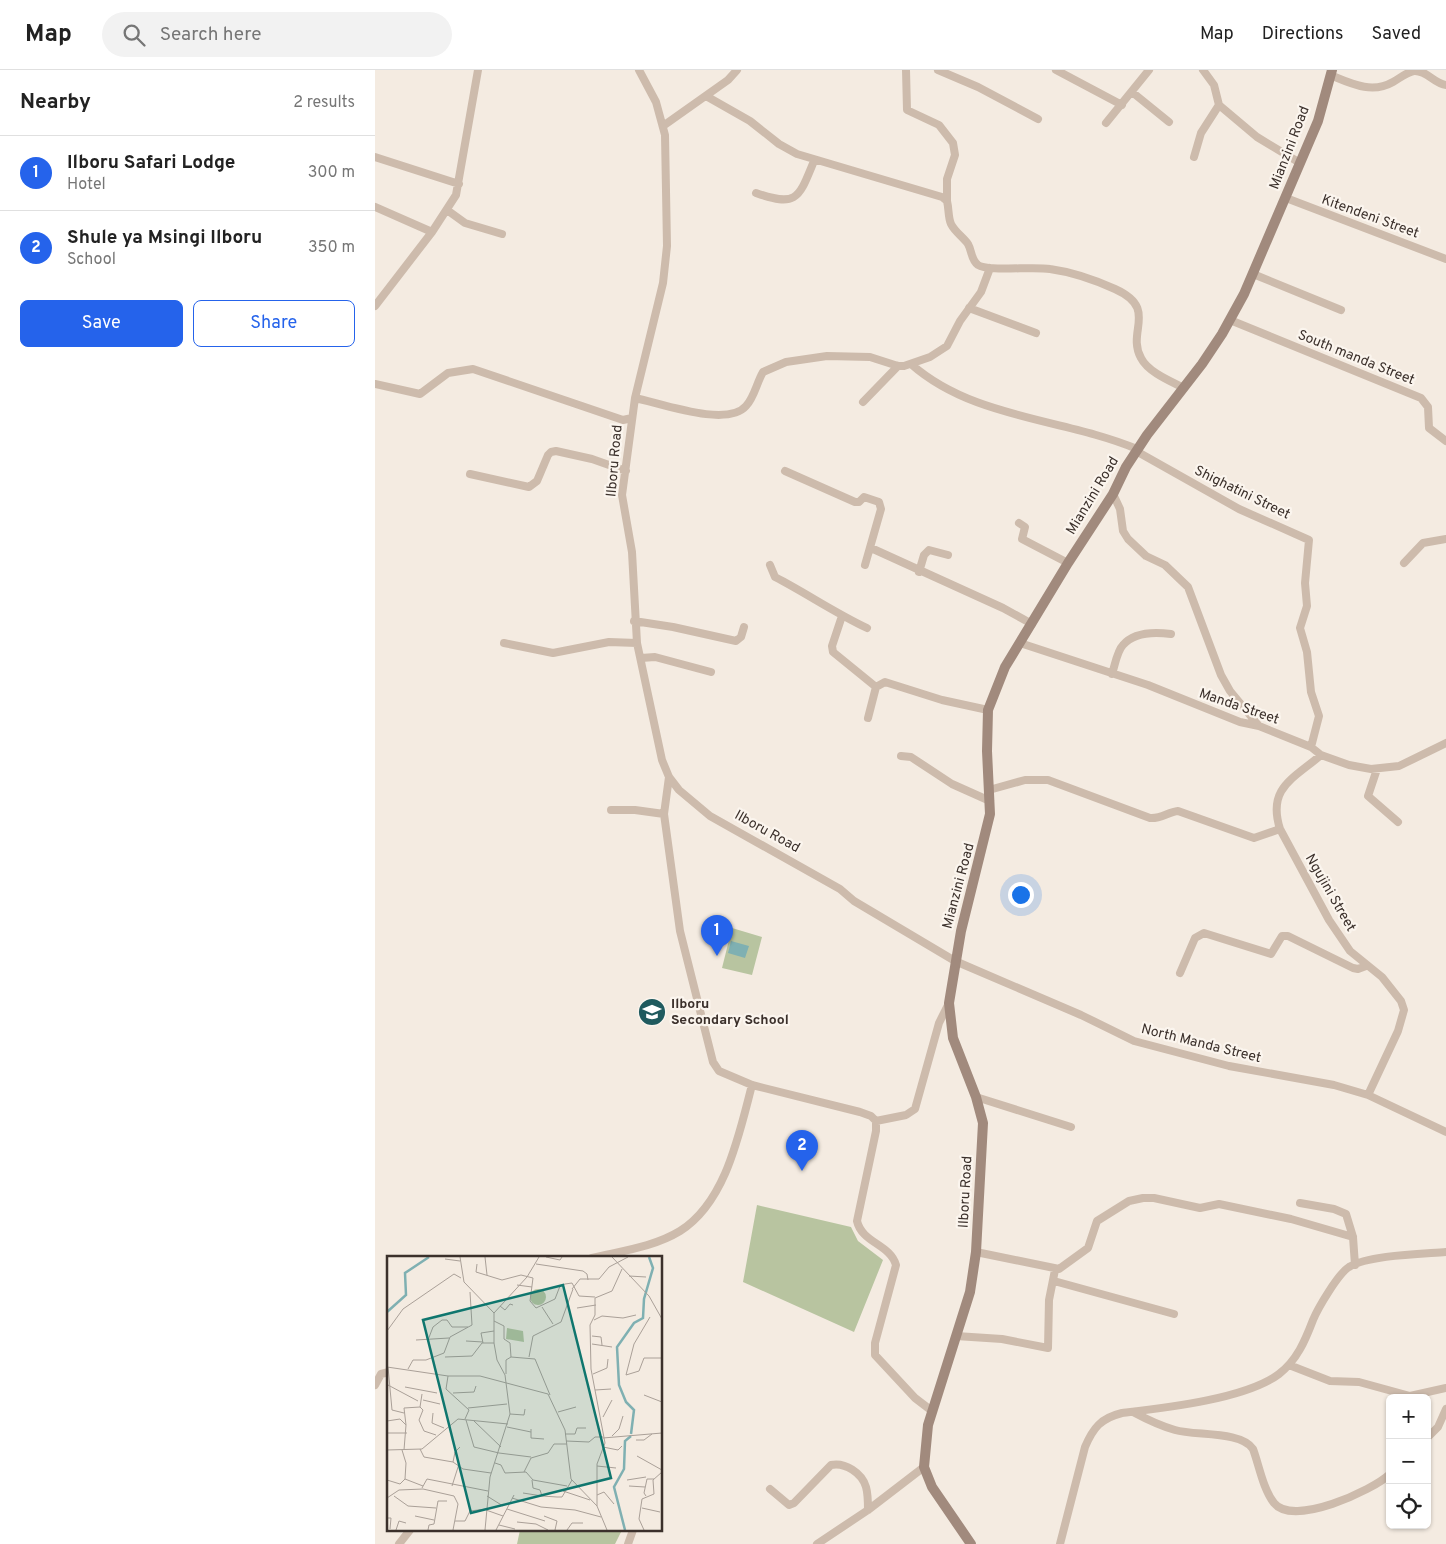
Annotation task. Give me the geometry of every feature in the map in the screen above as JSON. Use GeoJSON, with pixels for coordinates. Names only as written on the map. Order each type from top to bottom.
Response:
{"type":"FeatureCollection","features":[{"type":"Feature","properties":{"kind":"street"},"geometry":{"type":"LineString","coordinates":[[376,305],[432,232],[447,210],[459,184],[478,70]]}},
{"type":"Feature","properties":{"kind":"street","name":"Ilboru Road"},"geometry":{"type":"LineString","coordinates":[[639,70],[650,87],[663,126],[667,232],[663,283],[635,398],[622,495],[632,552],[634,621],[637,643],[661,760],[669,777],[689,800],[710,816],[839,889],[854,901],[955,961],[949,1003],[953,1038],[976,1097],[983,1123],[976,1252],[970,1292],[928,1425],[924,1467],[932,1487],[971,1544]]}},
{"type":"Feature","properties":{"kind":"street"},"geometry":{"type":"LineString","coordinates":[[663,126],[728,80],[737,70]]}},
{"type":"Feature","properties":{"kind":"street"},"geometry":{"type":"LineString","coordinates":[[906,70],[907,110],[939,125],[953,143],[955,155],[947,179],[947,201],[952,224],[969,245],[976,263],[989,268],[1049,269],[1092,280],[1127,296],[1137,306],[1139,313],[1138,349],[1141,359],[1159,374],[1184,388]]}},
{"type":"Feature","properties":{"kind":"street"},"geometry":{"type":"LineString","coordinates":[[938,70],[978,87],[1038,119]]}},
{"type":"Feature","properties":{"kind":"street"},"geometry":{"type":"LineString","coordinates":[[1056,70],[1122,105]]}},
{"type":"Feature","properties":{"kind":"street"},"geometry":{"type":"LineString","coordinates":[[1106,123],[1149,70]]}},
{"type":"Feature","properties":{"kind":"street"},"geometry":{"type":"LineString","coordinates":[[1203,70],[1214,84],[1219,105],[1257,136],[1300,163]]}},
{"type":"Feature","properties":{"kind":"street"},"geometry":{"type":"LineString","coordinates":[[1331,73],[1357,85],[1375,88],[1384,87],[1414,71],[1427,74],[1446,85]]}},
{"type":"Feature","properties":{"kind":"street","name":"Mianzini Road"},"geometry":{"type":"LineString","coordinates":[[955,961],[987,834],[989,710],[1005,667],[1067,563],[1113,494],[1137,450],[1184,388],[1230,320],[1253,274],[1318,121],[1331,73]]}},
{"type":"Feature","properties":{"kind":"street"},"geometry":{"type":"LineString","coordinates":[[1132,92],[1169,122]]}},
{"type":"Feature","properties":{"kind":"street"},"geometry":{"type":"LineString","coordinates":[[706,96],[750,121],[788,151],[813,161],[942,197],[947,201]]}},
{"type":"Feature","properties":{"kind":"street"},"geometry":{"type":"LineString","coordinates":[[1194,157],[1201,133],[1219,105]]}},
{"type":"Feature","properties":{"kind":"street"},"geometry":{"type":"LineString","coordinates":[[375,157],[459,184]]}},
{"type":"Feature","properties":{"kind":"street"},"geometry":{"type":"LineString","coordinates":[[756,193],[779,200],[795,196],[802,190],[813,161]]}},
{"type":"Feature","properties":{"kind":"street","name":"Kitendeni Street"},"geometry":{"type":"LineString","coordinates":[[1285,198],[1446,258]]}},
{"type":"Feature","properties":{"kind":"street"},"geometry":{"type":"LineString","coordinates":[[375,207],[432,232]]}},
{"type":"Feature","properties":{"kind":"street"},"geometry":{"type":"LineString","coordinates":[[447,210],[465,223],[502,234]]}},
{"type":"Feature","properties":{"kind":"street"},"geometry":{"type":"LineString","coordinates":[[635,398],[692,411],[728,416],[746,406],[763,372],[786,362],[845,356],[870,357],[898,366],[911,364],[935,354],[947,346],[969,308],[981,292],[989,268]]}},
{"type":"Feature","properties":{"kind":"street"},"geometry":{"type":"LineString","coordinates":[[1253,274],[1341,310]]}},
{"type":"Feature","properties":{"kind":"street"},"geometry":{"type":"LineString","coordinates":[[969,308],[1036,333]]}},
{"type":"Feature","properties":{"kind":"street","name":"South manda Street"},"geometry":{"type":"LineString","coordinates":[[1230,320],[1421,398],[1429,407],[1429,428],[1446,442]]}},
{"type":"Feature","properties":{"kind":"street"},"geometry":{"type":"LineString","coordinates":[[911,364],[941,387],[972,400],[1137,450]]}},
{"type":"Feature","properties":{"kind":"street"},"geometry":{"type":"LineString","coordinates":[[863,402],[898,366]]}},
{"type":"Feature","properties":{"kind":"street"},"geometry":{"type":"LineString","coordinates":[[375,384],[420,394],[448,373],[473,369],[623,420],[632,418]]}},
{"type":"Feature","properties":{"kind":"street","name":"Shighatini Street"},"geometry":{"type":"LineString","coordinates":[[1137,450],[1239,510],[1309,540],[1305,583],[1307,606],[1300,628],[1307,652],[1311,692],[1319,716],[1311,747]]}},
{"type":"Feature","properties":{"kind":"street"},"geometry":{"type":"LineString","coordinates":[[470,474],[529,487],[537,481],[548,455],[556,451],[592,459],[626,471]]}},
{"type":"Feature","properties":{"kind":"street"},"geometry":{"type":"LineString","coordinates":[[785,471],[855,502],[859,502],[864,497],[879,502],[881,509],[874,526],[871,548],[865,565]]}},
{"type":"Feature","properties":{"kind":"street"},"geometry":{"type":"LineString","coordinates":[[1113,494],[1120,509],[1123,531],[1128,539],[1146,556],[1165,566],[1188,587],[1221,675],[1230,691],[1259,726]]}},
{"type":"Feature","properties":{"kind":"street"},"geometry":{"type":"LineString","coordinates":[[1019,523],[1025,527],[1022,539],[1067,563]]}},
{"type":"Feature","properties":{"kind":"street"},"geometry":{"type":"LineString","coordinates":[[1404,563],[1423,543],[1446,539]]}},
{"type":"Feature","properties":{"kind":"street"},"geometry":{"type":"LineString","coordinates":[[871,548],[919,572],[1003,608],[1032,624]]}},
{"type":"Feature","properties":{"kind":"street"},"geometry":{"type":"LineString","coordinates":[[919,572],[926,552],[929,550],[947,555]]}},
{"type":"Feature","properties":{"kind":"street"},"geometry":{"type":"LineString","coordinates":[[770,564],[775,577],[793,585],[842,616],[867,628]]}},
{"type":"Feature","properties":{"kind":"street"},"geometry":{"type":"LineString","coordinates":[[842,616],[833,652],[876,687]]}},
{"type":"Feature","properties":{"kind":"street"},"geometry":{"type":"LineString","coordinates":[[634,621],[673,627],[736,641],[741,637],[744,627]]}},
{"type":"Feature","properties":{"kind":"street"},"geometry":{"type":"LineString","coordinates":[[1111,674],[1122,645],[1133,638],[1151,633],[1171,634]]}},
{"type":"Feature","properties":{"kind":"street"},"geometry":{"type":"LineString","coordinates":[[505,643],[553,652],[609,642],[637,643]]}},
{"type":"Feature","properties":{"kind":"street","name":"Manda Street"},"geometry":{"type":"LineString","coordinates":[[1020,643],[1147,685],[1240,722],[1259,726],[1311,747],[1321,755],[1349,765],[1377,769],[1399,766],[1446,742]]}},
{"type":"Feature","properties":{"kind":"street"},"geometry":{"type":"LineString","coordinates":[[641,658],[655,657],[711,672]]}},
{"type":"Feature","properties":{"kind":"street"},"geometry":{"type":"LineString","coordinates":[[868,718],[876,687],[885,682],[942,700],[989,710]]}},
{"type":"Feature","properties":{"kind":"street","name":"Ngujini Street"},"geometry":{"type":"LineString","coordinates":[[1321,755],[1279,793],[1275,812],[1280,829],[1326,915],[1351,951],[1366,966],[1382,977],[1401,1001],[1404,1010],[1398,1031],[1368,1095]]}},
{"type":"Feature","properties":{"kind":"street"},"geometry":{"type":"LineString","coordinates":[[901,756],[911,757],[953,784],[989,796],[1025,780],[1048,780],[1150,818],[1159,818],[1170,812],[1178,811],[1254,838],[1280,829]]}},
{"type":"Feature","properties":{"kind":"street"},"geometry":{"type":"LineString","coordinates":[[1377,769],[1368,796],[1398,822]]}},
{"type":"Feature","properties":{"kind":"street"},"geometry":{"type":"LineString","coordinates":[[669,777],[664,814],[680,931],[713,1062],[719,1071],[752,1085],[860,1112],[871,1116],[876,1121],[877,1126],[857,1221],[861,1233],[889,1253],[894,1258],[895,1265],[875,1343],[875,1356],[915,1398],[932,1411]]}},
{"type":"Feature","properties":{"kind":"street"},"geometry":{"type":"LineString","coordinates":[[611,810],[635,810],[664,814]]}},
{"type":"Feature","properties":{"kind":"street"},"geometry":{"type":"LineString","coordinates":[[1180,973],[1195,938],[1203,933],[1271,954],[1282,936],[1288,936],[1347,966],[1358,969],[1366,966]]}},
{"type":"Feature","properties":{"kind":"street","name":"North Manda Street"},"geometry":{"type":"LineString","coordinates":[[955,961],[1155,1048],[1229,1066],[1334,1085],[1368,1095],[1446,1132]]}},
{"type":"Feature","properties":{"kind":"street"},"geometry":{"type":"LineString","coordinates":[[876,1121],[906,1115],[915,1109],[939,1023],[949,1003]]}},
{"type":"Feature","properties":{"kind":"street"},"geometry":{"type":"LineString","coordinates":[[599,1256],[665,1238],[680,1231],[701,1212],[729,1161],[752,1085]]}},
{"type":"Feature","properties":{"kind":"street"},"geometry":{"type":"LineString","coordinates":[[976,1097],[1071,1127]]}},
{"type":"Feature","properties":{"kind":"street"},"geometry":{"type":"LineString","coordinates":[[976,1252],[1055,1270],[1088,1248],[1097,1221],[1129,1202],[1143,1198],[1154,1198],[1200,1208],[1219,1204],[1291,1219],[1353,1238]]}},
{"type":"Feature","properties":{"kind":"street"},"geometry":{"type":"LineString","coordinates":[[1299,1203],[1343,1212],[1347,1218],[1353,1238],[1355,1265]]}},
{"type":"Feature","properties":{"kind":"street"},"geometry":{"type":"LineString","coordinates":[[1060,1544],[1085,1447],[1092,1432],[1104,1420],[1111,1416],[1241,1392],[1265,1383],[1289,1365],[1303,1345],[1315,1316],[1346,1269],[1374,1260],[1446,1252]]}},
{"type":"Feature","properties":{"kind":"street"},"geometry":{"type":"LineString","coordinates":[[956,1336],[1011,1340],[1048,1348],[1049,1300],[1055,1270]]}},
{"type":"Feature","properties":{"kind":"street"},"geometry":{"type":"LineString","coordinates":[[1054,1280],[1174,1314]]}},
{"type":"Feature","properties":{"kind":"street"},"geometry":{"type":"LineString","coordinates":[[1289,1365],[1330,1381],[1359,1382],[1410,1396],[1446,1388]]}},
{"type":"Feature","properties":{"kind":"street"},"geometry":{"type":"LineString","coordinates":[[375,1385],[381,1374],[387,1372]]}},
{"type":"Feature","properties":{"kind":"street"},"geometry":{"type":"LineString","coordinates":[[1431,1435],[1443,1426],[1446,1409]]}},
{"type":"Feature","properties":{"kind":"street"},"geometry":{"type":"LineString","coordinates":[[1132,1412],[1175,1430],[1239,1439],[1247,1442],[1253,1449],[1273,1502],[1285,1510],[1309,1509],[1352,1498],[1375,1486],[1386,1477]]}},
{"type":"Feature","properties":{"kind":"street"},"geometry":{"type":"LineString","coordinates":[[770,1489],[786,1504],[791,1504],[831,1465],[843,1465],[850,1468],[865,1484],[868,1510]]}},
{"type":"Feature","properties":{"kind":"street"},"geometry":{"type":"LineString","coordinates":[[817,1544],[868,1510],[924,1467]]}},
{"type":"Feature","properties":{"kind":"street"},"geometry":{"type":"LineString","coordinates":[[399,1544],[408,1532]]}},
{"type":"Feature","properties":{"kind":"street"},"geometry":{"type":"LineString","coordinates":[[628,1544],[632,1532]]}},
{"type":"Feature","properties":{"kind":"green space"},"geometry":{"type":"Polygon","coordinates":[[[732,928],[762,937],[752,975],[722,968],[732,928]]]}},
{"type":"Feature","properties":{"kind":"green space"},"geometry":{"type":"Polygon","coordinates":[[[757,1205],[851,1227],[858,1241],[883,1260],[854,1332],[743,1282],[757,1205]]]}},
{"type":"Feature","properties":{"kind":"green space"},"geometry":{"type":"Polygon","coordinates":[[[520,1532],[621,1532],[615,1544],[517,1544],[520,1532]]]}},
{"type":"Feature","properties":{"kind":"water"},"geometry":{"type":"Polygon","coordinates":[[[731,941],[749,946],[745,958],[728,953],[731,941]]]}},
{"type":"Feature","properties":{"kind":"place","name":"Ilboru Safari Lodge"},"geometry":{"type":"Point","coordinates":[717,956]}},
{"type":"Feature","properties":{"kind":"place","name":"Ilboru Secondary School"},"geometry":{"type":"Point","coordinates":[652,1012]}},
{"type":"Feature","properties":{"kind":"place","name":"Shule ya Msingi Ilboru"},"geometry":{"type":"Point","coordinates":[802,1171]}}]}
